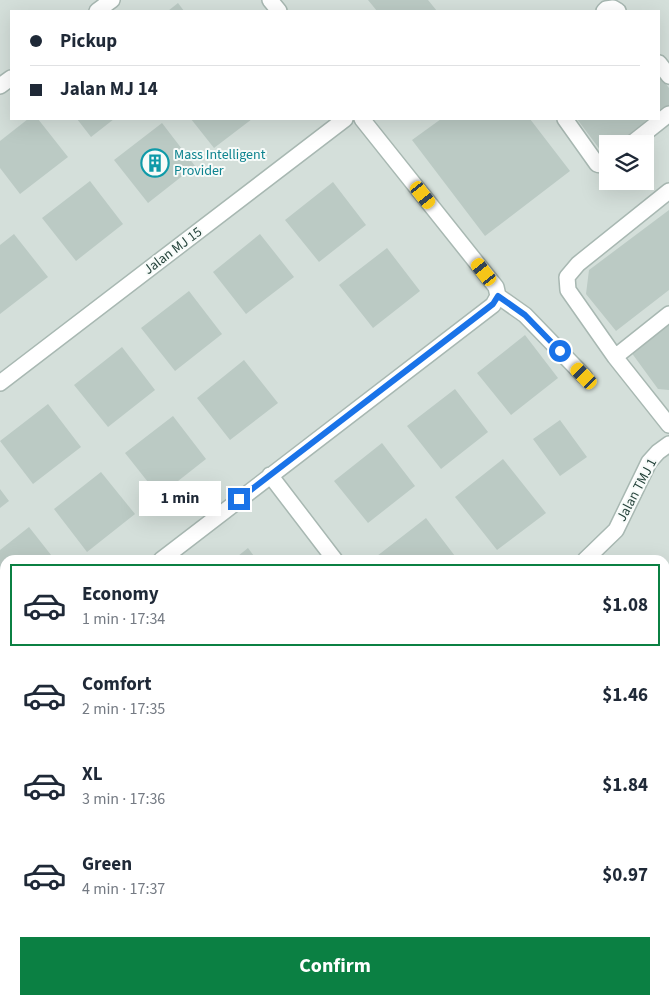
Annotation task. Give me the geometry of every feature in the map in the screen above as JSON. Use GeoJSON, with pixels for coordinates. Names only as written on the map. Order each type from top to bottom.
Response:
{"type":"FeatureCollection","features":[{"type":"Feature","properties":{"kind":"street"},"geometry":{"type":"LineString","coordinates":[[98,10],[112,0]]}},
{"type":"Feature","properties":{"kind":"street"},"geometry":{"type":"LineString","coordinates":[[270,0],[278,10]]}},
{"type":"Feature","properties":{"kind":"street"},"geometry":{"type":"LineString","coordinates":[[660,64],[669,76]]}},
{"type":"Feature","properties":{"kind":"street"},"geometry":{"type":"LineString","coordinates":[[642,135],[669,114]]}},
{"type":"Feature","properties":{"kind":"street","name":"Jalan MJ 15"},"geometry":{"type":"LineString","coordinates":[[0,384],[344,120]]}},
{"type":"Feature","properties":{"kind":"street"},"geometry":{"type":"LineString","coordinates":[[363,120],[496,287],[498,296],[525,315],[584,376]]}},
{"type":"Feature","properties":{"kind":"street"},"geometry":{"type":"LineString","coordinates":[[566,120],[599,166]]}},
{"type":"Feature","properties":{"kind":"street"},"geometry":{"type":"LineString","coordinates":[[669,191],[578,264],[568,276],[568,290],[615,356],[669,426]]}},
{"type":"Feature","properties":{"kind":"street"},"geometry":{"type":"LineString","coordinates":[[167,555],[493,304],[498,296]]}},
{"type":"Feature","properties":{"kind":"street"},"geometry":{"type":"LineString","coordinates":[[615,356],[669,314]]}},
{"type":"Feature","properties":{"kind":"street","name":"Jalan TMJ 1"},"geometry":{"type":"LineString","coordinates":[[590,555],[616,530],[649,462],[669,444]]}},
{"type":"Feature","properties":{"kind":"street"},"geometry":{"type":"LineString","coordinates":[[270,475],[331,555]]}},
{"type":"Feature","properties":{"kind":"shaded area"},"geometry":{"type":"Polygon","coordinates":[[[0,0],[669,0],[669,555],[0,555],[0,0]]]}},
{"type":"Feature","properties":{"kind":"building"},"geometry":{"type":"Polygon","coordinates":[[[368,0],[428,0],[436,10],[376,10],[368,0]]]}},
{"type":"Feature","properties":{"kind":"building"},"geometry":{"type":"Polygon","coordinates":[[[178,3],[183,10],[169,10],[178,3]]]}},
{"type":"Feature","properties":{"kind":"building"},"geometry":{"type":"Polygon","coordinates":[[[660,76],[669,88],[669,107],[660,113],[660,76]]]}},
{"type":"Feature","properties":{"kind":"building"},"geometry":{"type":"Polygon","coordinates":[[[27,120],[39,120],[68,157],[20,194],[0,168],[0,141],[27,120]]]}},
{"type":"Feature","properties":{"kind":"building"},"geometry":{"type":"Polygon","coordinates":[[[78,120],[113,120],[91,137],[78,120]]]}},
{"type":"Feature","properties":{"kind":"building"},"geometry":{"type":"Polygon","coordinates":[[[192,120],[251,120],[214,148],[192,120]]]}},
{"type":"Feature","properties":{"kind":"building"},"geometry":{"type":"Polygon","coordinates":[[[440,120],[531,120],[570,171],[485,236],[412,140],[440,120]]]}},
{"type":"Feature","properties":{"kind":"building"},"geometry":{"type":"Polygon","coordinates":[[[578,120],[652,120],[631,135],[599,135],[599,148],[578,120]]]}},
{"type":"Feature","properties":{"kind":"building","name":"Mass Intelligent Provider"},"geometry":{"type":"Polygon","coordinates":[[[162,123],[195,166],[148,203],[114,160],[162,123]]]}},
{"type":"Feature","properties":{"kind":"building"},"geometry":{"type":"Polygon","coordinates":[[[90,181],[123,224],[76,261],[42,218],[90,181]]]}},
{"type":"Feature","properties":{"kind":"building"},"geometry":{"type":"Polygon","coordinates":[[[333,182],[366,225],[319,262],[285,220],[333,182]]]}},
{"type":"Feature","properties":{"kind":"building"},"geometry":{"type":"Polygon","coordinates":[[[669,210],[669,290],[616,331],[586,294],[589,270],[669,210]]]}},
{"type":"Feature","properties":{"kind":"building"},"geometry":{"type":"Polygon","coordinates":[[[14,234],[48,277],[0,314],[0,245],[14,234]]]}},
{"type":"Feature","properties":{"kind":"building"},"geometry":{"type":"Polygon","coordinates":[[[260,234],[294,277],[246,314],[213,272],[260,234]]]}},
{"type":"Feature","properties":{"kind":"building"},"geometry":{"type":"Polygon","coordinates":[[[387,248],[420,291],[373,328],[339,285],[387,248]]]}},
{"type":"Feature","properties":{"kind":"building"},"geometry":{"type":"Polygon","coordinates":[[[189,291],[222,334],[175,371],[141,328],[189,291]]]}},
{"type":"Feature","properties":{"kind":"building"},"geometry":{"type":"Polygon","coordinates":[[[669,323],[669,390],[658,389],[631,352],[669,323]]]}},
{"type":"Feature","properties":{"kind":"building"},"geometry":{"type":"Polygon","coordinates":[[[525,335],[558,378],[511,415],[477,373],[525,335]]]}},
{"type":"Feature","properties":{"kind":"building"},"geometry":{"type":"Polygon","coordinates":[[[122,347],[155,390],[108,427],[74,385],[122,347]]]}},
{"type":"Feature","properties":{"kind":"building"},"geometry":{"type":"Polygon","coordinates":[[[244,360],[278,403],[230,440],[197,398],[244,360]]]}},
{"type":"Feature","properties":{"kind":"building"},"geometry":{"type":"Polygon","coordinates":[[[455,389],[488,432],[441,469],[407,426],[455,389]]]}},
{"type":"Feature","properties":{"kind":"building"},"geometry":{"type":"Polygon","coordinates":[[[48,404],[81,447],[33,484],[0,441],[48,404]]]}},
{"type":"Feature","properties":{"kind":"building"},"geometry":{"type":"Polygon","coordinates":[[[173,416],[206,459],[159,496],[125,453],[173,416]]]}},
{"type":"Feature","properties":{"kind":"building"},"geometry":{"type":"Polygon","coordinates":[[[560,420],[587,457],[560,476],[533,439],[560,420]]]}},
{"type":"Feature","properties":{"kind":"building"},"geometry":{"type":"Polygon","coordinates":[[[382,443],[415,486],[368,523],[334,481],[382,443]]]}},
{"type":"Feature","properties":{"kind":"building"},"geometry":{"type":"Polygon","coordinates":[[[503,459],[546,513],[497,550],[455,497],[503,459]]]}},
{"type":"Feature","properties":{"kind":"building"},"geometry":{"type":"Polygon","coordinates":[[[101,472],[135,514],[87,552],[54,509],[101,472]]]}},
{"type":"Feature","properties":{"kind":"building"},"geometry":{"type":"Polygon","coordinates":[[[0,489],[9,501],[0,508],[0,489]]]}},
{"type":"Feature","properties":{"kind":"building"},"geometry":{"type":"Polygon","coordinates":[[[426,518],[454,555],[378,555],[426,518]]]}},
{"type":"Feature","properties":{"kind":"building"},"geometry":{"type":"Polygon","coordinates":[[[29,527],[51,555],[0,555],[0,550],[29,527]]]}},
{"type":"Feature","properties":{"kind":"building"},"geometry":{"type":"Polygon","coordinates":[[[248,548],[253,555],[239,555],[248,548]]]}},
{"type":"Feature","properties":{"kind":"place","name":"Mass Intelligent Provider"},"geometry":{"type":"Point","coordinates":[155,163]}},
{"type":"Feature","properties":{"kind":"route"},"geometry":{"type":"LineString","coordinates":[[239,499],[493,304],[498,296],[525,315],[560,351]]}}]}
